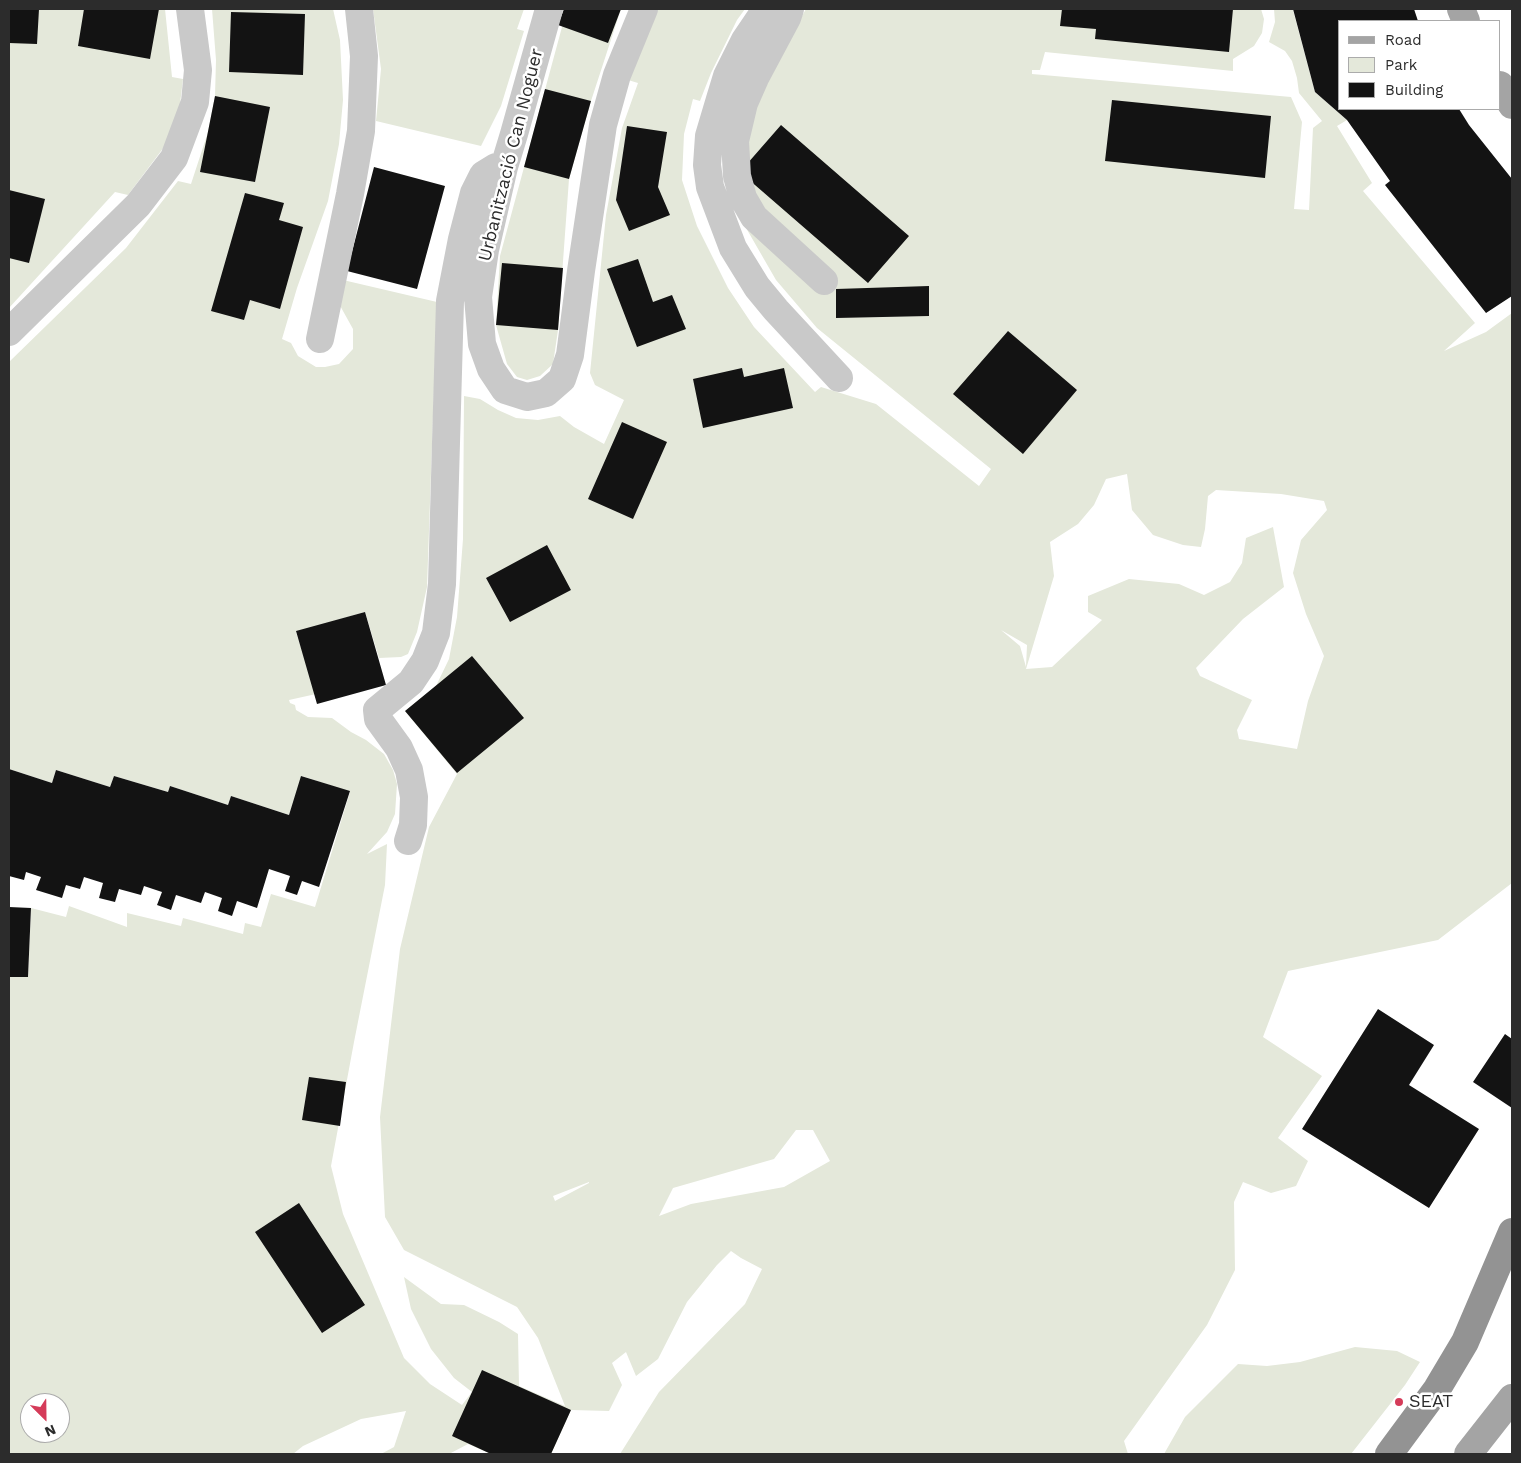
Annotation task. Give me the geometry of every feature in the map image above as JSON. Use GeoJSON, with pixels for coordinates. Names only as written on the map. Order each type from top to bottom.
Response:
{"type":"FeatureCollection","features":[{"type":"Feature","properties":{"kind":"highway"},"geometry":{"type":"LineString","coordinates":[[1389,1454],[1437,1389],[1465,1342],[1512,1232]]}},
{"type":"Feature","properties":{"kind":"main road"},"geometry":{"type":"LineString","coordinates":[[1501,87],[1512,105]]}},
{"type":"Feature","properties":{"kind":"main road"},"geometry":{"type":"LineString","coordinates":[[1468,1454],[1512,1398]]}},
{"type":"Feature","properties":{"kind":"street"},"geometry":{"type":"LineString","coordinates":[[9,332],[138,205],[174,158],[195,102],[198,70],[190,9]]}},
{"type":"Feature","properties":{"kind":"street"},"geometry":{"type":"LineString","coordinates":[[320,338],[350,194],[361,130],[364,56],[360,9]]}},
{"type":"Feature","properties":{"kind":"street","name":"Urbanització Can Noguer"},"geometry":{"type":"LineString","coordinates":[[549,9],[504,167],[485,250],[478,297],[482,344],[492,370],[506,390],[527,397],[546,393],[562,379],[570,355],[603,125],[617,75],[644,9]]}},
{"type":"Feature","properties":{"kind":"street"},"geometry":{"type":"LineString","coordinates":[[766,9],[746,40],[727,76],[709,136],[707,165],[710,187],[733,248],[757,287],[839,378]]}},
{"type":"Feature","properties":{"kind":"street"},"geometry":{"type":"LineString","coordinates":[[790,9],[744,103],[735,141],[737,176],[743,198],[754,217],[824,281]]}},
{"type":"Feature","properties":{"kind":"street"},"geometry":{"type":"LineString","coordinates":[[408,841],[413,825],[414,797],[409,770],[399,748],[378,719],[377,710],[411,682],[425,661],[436,633],[442,584],[450,301],[462,239],[474,193],[483,175],[496,167],[504,167]]}},
{"type":"Feature","properties":{"kind":"green space"},"geometry":{"type":"Polygon","coordinates":[[[9,9],[165,9],[172,77],[183,79],[180,104],[167,143],[128,195],[115,192],[9,308],[9,9]]]}},
{"type":"Feature","properties":{"kind":"green space"},"geometry":{"type":"Polygon","coordinates":[[[212,9],[333,9],[340,40],[343,100],[339,144],[328,201],[297,288],[282,339],[291,343],[298,356],[316,367],[339,364],[353,349],[353,329],[338,302],[343,280],[437,302],[427,587],[417,632],[408,654],[401,657],[379,658],[365,612],[296,632],[316,694],[289,700],[290,703],[295,705],[296,710],[308,717],[332,718],[384,754],[393,770],[397,784],[395,814],[387,832],[367,854],[387,844],[385,885],[331,1166],[343,1214],[404,1358],[430,1384],[462,1405],[472,1392],[454,1378],[431,1349],[411,1309],[404,1277],[441,1304],[464,1305],[499,1322],[518,1334],[519,1386],[565,1406],[538,1338],[517,1307],[404,1250],[385,1217],[380,1117],[400,949],[429,827],[457,774],[405,711],[436,686],[449,659],[457,617],[463,539],[464,396],[480,399],[516,418],[538,420],[560,416],[574,427],[604,444],[624,400],[595,385],[590,373],[606,215],[622,128],[638,83],[628,80],[656,9],[745,9],[737,20],[711,73],[700,101],[693,99],[684,134],[682,180],[697,226],[728,288],[754,327],[815,392],[821,387],[876,404],[979,486],[991,469],[817,328],[776,280],[738,214],[752,104],[806,9],[1261,9],[1264,19],[1262,33],[1254,46],[1233,59],[1233,71],[1045,52],[1040,70],[1032,70],[1032,74],[1291,97],[1302,122],[1294,209],[1309,210],[1313,128],[1322,121],[1299,93],[1292,61],[1285,51],[1269,42],[1275,22],[1274,9],[1296,9],[1293,10],[1315,92],[1347,120],[1337,126],[1372,183],[1363,191],[1475,323],[1444,351],[1486,332],[1512,313],[1512,883],[1438,940],[1288,971],[1263,1037],[1322,1076],[1278,1138],[1308,1161],[1296,1186],[1271,1193],[1243,1182],[1234,1202],[1235,1270],[1207,1325],[1124,1441],[1128,1454],[620,1454],[659,1392],[745,1304],[762,1269],[731,1251],[687,1302],[658,1359],[636,1376],[626,1352],[612,1363],[622,1385],[609,1411],[571,1410],[551,1454],[491,1454],[468,1444],[449,1454],[381,1454],[394,1447],[406,1411],[361,1419],[303,1446],[293,1454],[9,1454],[10,977],[28,977],[31,908],[66,917],[69,906],[127,927],[127,913],[181,926],[183,918],[243,934],[245,923],[261,927],[271,894],[315,907],[350,792],[302,776],[289,815],[231,796],[228,805],[170,786],[168,792],[114,776],[110,787],[56,770],[52,783],[9,769],[9,362],[126,248],[178,181],[191,184],[208,132],[215,96],[216,60],[212,9]],[[1127,474],[1106,479],[1094,505],[1078,524],[1050,542],[1054,576],[1026,669],[1052,667],[1102,620],[1088,612],[1088,596],[1129,579],[1179,584],[1204,595],[1230,582],[1242,563],[1246,538],[1273,527],[1284,587],[1243,619],[1196,668],[1200,676],[1252,700],[1237,730],[1239,739],[1297,749],[1308,701],[1324,656],[1306,614],[1293,573],[1301,540],[1327,510],[1324,501],[1281,494],[1216,490],[1208,496],[1205,529],[1201,547],[1183,545],[1153,535],[1132,510],[1127,474]],[[1001,630],[1020,646],[1026,667],[1027,645],[1001,630]],[[796,1130],[774,1159],[673,1188],[659,1216],[691,1204],[784,1187],[830,1161],[813,1130],[796,1130]],[[589,1182],[553,1196],[555,1201],[589,1182]]]}},
{"type":"Feature","properties":{"kind":"green space"},"geometry":{"type":"Polygon","coordinates":[[[373,9],[524,9],[517,29],[524,31],[501,106],[481,146],[376,121],[381,69],[373,9]]]}},
{"type":"Feature","properties":{"kind":"green space"},"geometry":{"type":"Polygon","coordinates":[[[568,9],[621,9],[591,101],[569,179],[558,330],[553,364],[540,376],[527,380],[517,377],[507,364],[496,325],[500,256],[568,9]]]}},
{"type":"Feature","properties":{"kind":"green space"},"geometry":{"type":"Polygon","coordinates":[[[1355,1347],[1397,1351],[1420,1362],[1405,1385],[1351,1454],[1164,1454],[1185,1417],[1238,1364],[1267,1366],[1300,1362],[1355,1347]]]}},
{"type":"Feature","properties":{"kind":"building"},"geometry":{"type":"Polygon","coordinates":[[[9,9],[39,9],[37,44],[9,43],[9,9]]]}},
{"type":"Feature","properties":{"kind":"building"},"geometry":{"type":"Polygon","coordinates":[[[84,9],[159,9],[150,59],[78,46],[84,9]]]}},
{"type":"Feature","properties":{"kind":"building"},"geometry":{"type":"Polygon","coordinates":[[[564,9],[621,9],[608,43],[558,25],[564,9]]]}},
{"type":"Feature","properties":{"kind":"building"},"geometry":{"type":"Polygon","coordinates":[[[1062,9],[1233,9],[1229,52],[1095,39],[1096,29],[1060,26],[1062,9]]]}},
{"type":"Feature","properties":{"kind":"building"},"geometry":{"type":"Polygon","coordinates":[[[1293,9],[1414,9],[1418,20],[1338,20],[1338,110],[1460,110],[1469,125],[1512,179],[1512,296],[1486,313],[1385,185],[1390,181],[1347,120],[1315,92],[1293,9]]]}},
{"type":"Feature","properties":{"kind":"building"},"geometry":{"type":"Polygon","coordinates":[[[231,12],[305,14],[303,75],[229,72],[231,12]]]}},
{"type":"Feature","properties":{"kind":"building"},"geometry":{"type":"Polygon","coordinates":[[[545,89],[591,101],[569,179],[524,167],[545,89]]]}},
{"type":"Feature","properties":{"kind":"building"},"geometry":{"type":"Polygon","coordinates":[[[215,96],[270,107],[255,182],[200,172],[215,96]]]}},
{"type":"Feature","properties":{"kind":"building"},"geometry":{"type":"Polygon","coordinates":[[[1112,100],[1271,116],[1265,178],[1105,161],[1112,100]]]}},
{"type":"Feature","properties":{"kind":"building"},"geometry":{"type":"Polygon","coordinates":[[[781,125],[909,236],[868,283],[740,172],[781,125]]]}},
{"type":"Feature","properties":{"kind":"building"},"geometry":{"type":"Polygon","coordinates":[[[627,126],[667,132],[658,187],[670,215],[629,231],[616,200],[627,126]]]}},
{"type":"Feature","properties":{"kind":"building"},"geometry":{"type":"Polygon","coordinates":[[[374,167],[445,186],[417,289],[347,271],[374,167]]]}},
{"type":"Feature","properties":{"kind":"building"},"geometry":{"type":"Polygon","coordinates":[[[9,190],[45,199],[29,263],[9,258],[9,190]]]}},
{"type":"Feature","properties":{"kind":"building"},"geometry":{"type":"Polygon","coordinates":[[[245,193],[284,203],[279,220],[303,227],[280,309],[250,300],[244,320],[211,311],[245,193]]]}},
{"type":"Feature","properties":{"kind":"building"},"geometry":{"type":"Polygon","coordinates":[[[638,259],[653,302],[672,295],[686,329],[637,347],[607,269],[638,259]]]}},
{"type":"Feature","properties":{"kind":"building"},"geometry":{"type":"Polygon","coordinates":[[[502,263],[563,268],[558,330],[496,325],[502,263]]]}},
{"type":"Feature","properties":{"kind":"building"},"geometry":{"type":"Polygon","coordinates":[[[929,286],[929,316],[836,318],[836,289],[929,286]]]}},
{"type":"Feature","properties":{"kind":"building"},"geometry":{"type":"Polygon","coordinates":[[[1008,331],[1077,390],[1023,454],[953,394],[1008,331]]]}},
{"type":"Feature","properties":{"kind":"building"},"geometry":{"type":"Polygon","coordinates":[[[742,368],[744,377],[784,368],[793,408],[703,428],[693,379],[742,368]]]}},
{"type":"Feature","properties":{"kind":"building"},"geometry":{"type":"Polygon","coordinates":[[[622,422],[667,442],[633,519],[588,499],[622,422]]]}},
{"type":"Feature","properties":{"kind":"building"},"geometry":{"type":"Polygon","coordinates":[[[547,545],[571,590],[510,622],[486,578],[547,545]]]}},
{"type":"Feature","properties":{"kind":"building"},"geometry":{"type":"Polygon","coordinates":[[[365,612],[386,685],[317,704],[296,631],[365,612]]]}},
{"type":"Feature","properties":{"kind":"building"},"geometry":{"type":"Polygon","coordinates":[[[472,656],[524,718],[457,773],[405,711],[472,656]]]}},
{"type":"Feature","properties":{"kind":"building"},"geometry":{"type":"Polygon","coordinates":[[[9,769],[52,783],[56,770],[110,787],[114,776],[168,792],[170,786],[228,805],[231,796],[289,815],[301,776],[350,791],[319,887],[302,881],[297,895],[285,891],[290,876],[269,869],[257,908],[237,901],[232,916],[218,911],[222,898],[205,892],[201,903],[176,895],[171,910],[157,905],[162,892],[144,886],[141,895],[119,889],[115,902],[99,898],[103,883],[84,877],[80,889],[66,885],[62,898],[36,890],[41,877],[26,872],[24,880],[9,876],[9,769]]]}},
{"type":"Feature","properties":{"kind":"building"},"geometry":{"type":"Polygon","coordinates":[[[9,907],[31,908],[28,977],[9,977],[9,907]]]}},
{"type":"Feature","properties":{"kind":"building"},"geometry":{"type":"Polygon","coordinates":[[[1378,1009],[1434,1045],[1409,1085],[1479,1129],[1429,1208],[1302,1129],[1378,1009]]]}},
{"type":"Feature","properties":{"kind":"building"},"geometry":{"type":"Polygon","coordinates":[[[1505,1034],[1512,1039],[1512,1108],[1473,1082],[1505,1034]]]}},
{"type":"Feature","properties":{"kind":"building"},"geometry":{"type":"Polygon","coordinates":[[[309,1077],[346,1082],[340,1126],[302,1120],[309,1077]]]}},
{"type":"Feature","properties":{"kind":"building"},"geometry":{"type":"Polygon","coordinates":[[[299,1203],[365,1305],[322,1333],[255,1232],[299,1203]]]}},
{"type":"Feature","properties":{"kind":"building"},"geometry":{"type":"Polygon","coordinates":[[[482,1370],[571,1410],[551,1454],[491,1454],[452,1436],[482,1370]]]}},
{"type":"Feature","properties":{"kind":"place","name":"SEAT"},"geometry":{"type":"Point","coordinates":[1399,1402]}}]}
